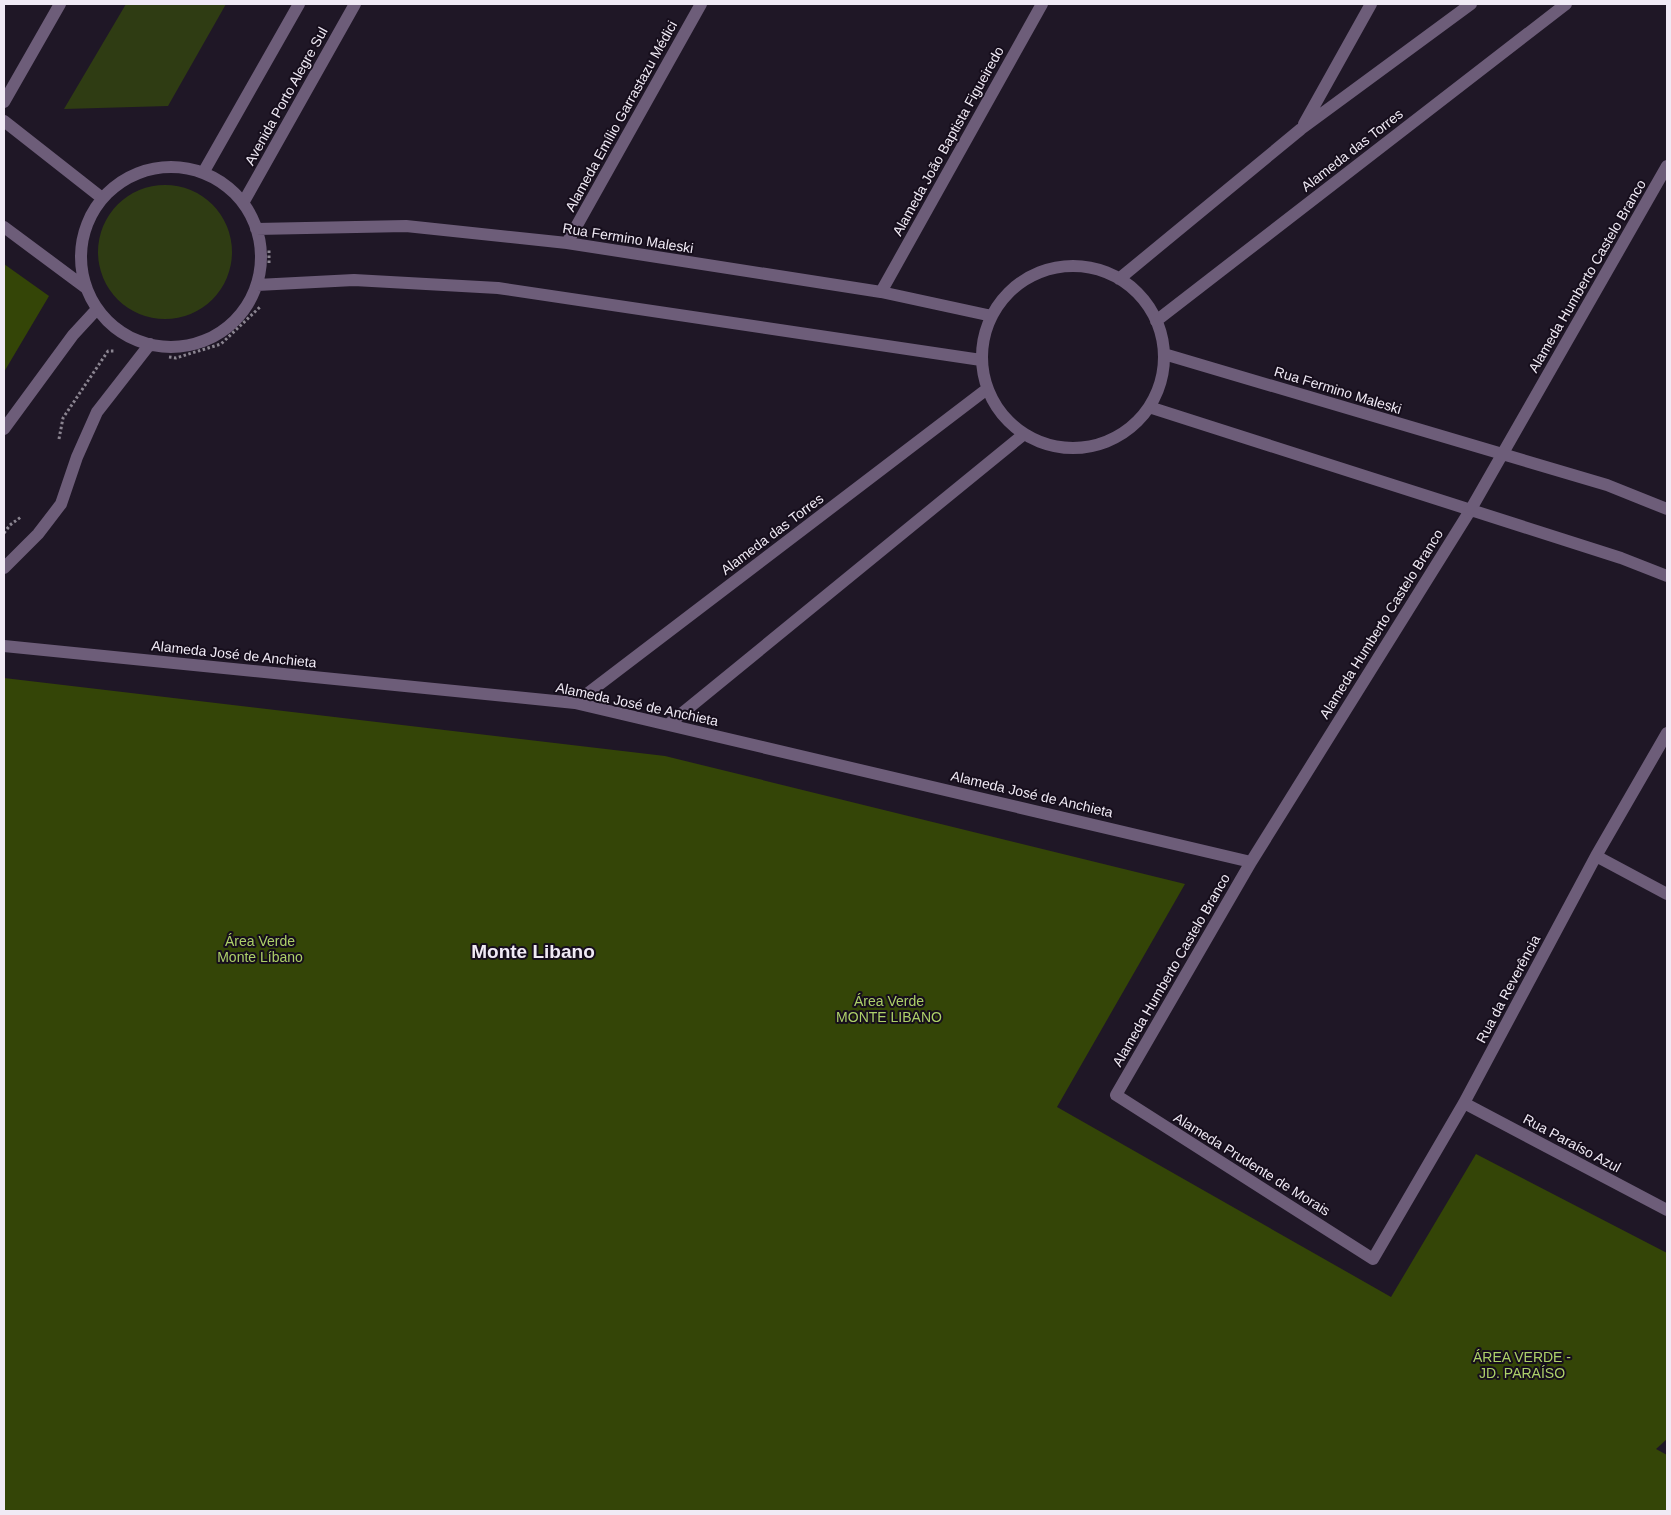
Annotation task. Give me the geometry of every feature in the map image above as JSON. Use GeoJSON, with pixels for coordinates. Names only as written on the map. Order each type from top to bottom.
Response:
{"type":"FeatureCollection","features":[{"type":"Feature","properties":{"kind":"street"},"geometry":{"type":"LineString","coordinates":[[4,102],[60,4]]}},
{"type":"Feature","properties":{"kind":"street"},"geometry":{"type":"LineString","coordinates":[[204,173],[299,4]]}},
{"type":"Feature","properties":{"kind":"street","name":"Avenida Porto Alegre Sul"},"geometry":{"type":"LineString","coordinates":[[243,202],[355,4]]}},
{"type":"Feature","properties":{"kind":"street","name":"Alameda Emílio Garrastazu Médici"},"geometry":{"type":"LineString","coordinates":[[567,243],[701,4]]}},
{"type":"Feature","properties":{"kind":"street","name":"Alameda João Baptista Figueiredo"},"geometry":{"type":"LineString","coordinates":[[881,292],[1042,4]]}},
{"type":"Feature","properties":{"kind":"street"},"geometry":{"type":"LineString","coordinates":[[1302,129],[1371,4]]}},
{"type":"Feature","properties":{"kind":"street"},"geometry":{"type":"LineString","coordinates":[[1119,279],[1302,129],[1471,4]]}},
{"type":"Feature","properties":{"kind":"street","name":"Alameda das Torres"},"geometry":{"type":"LineString","coordinates":[[1156,321],[1566,4]]}},
{"type":"Feature","properties":{"kind":"street"},"geometry":{"type":"LineString","coordinates":[[4,121],[102,198]]}},
{"type":"Feature","properties":{"kind":"street","name":"Alameda Humberto Castelo Branco"},"geometry":{"type":"LineString","coordinates":[[1116,1095],[1251,862],[1470,509],[1667,166]]}},
{"type":"Feature","properties":{"kind":"street"},"geometry":{"type":"LineString","coordinates":[[176,167],[204,173],[225,185],[243,202],[261,228],[260,266],[262,285],[246,307],[229,325],[208,339],[185,346],[147,349],[113,327],[97,309],[86,288],[80,265],[82,241],[89,218],[102,198],[124,181],[149,170],[176,167]]}},
{"type":"Feature","properties":{"kind":"street","name":"Rua Fermino Maleski"},"geometry":{"type":"LineString","coordinates":[[261,228],[406,226],[567,243],[881,292],[992,316]]}},
{"type":"Feature","properties":{"kind":"street"},"geometry":{"type":"LineString","coordinates":[[4,227],[86,288]]}},
{"type":"Feature","properties":{"kind":"street"},"geometry":{"type":"LineString","coordinates":[[1074,265],[1103,270],[1129,284],[1151,307],[1156,321],[1163,336],[1165,367],[1156,397],[1138,422],[1112,440],[1082,448],[1050,446],[1024,434],[1001,415],[987,389],[981,360],[985,331],[992,316],[998,305],[1019,283],[1045,270],[1074,265]]}},
{"type":"Feature","properties":{"kind":"street"},"geometry":{"type":"LineString","coordinates":[[262,285],[354,280],[498,288],[981,360]]}},
{"type":"Feature","properties":{"kind":"street"},"geometry":{"type":"LineString","coordinates":[[4,429],[73,335],[97,309]]}},
{"type":"Feature","properties":{"kind":"street"},"geometry":{"type":"LineString","coordinates":[[4,568],[38,534],[61,504],[77,457],[97,412],[147,349]]}},
{"type":"Feature","properties":{"kind":"street","name":"Rua Fermino Maleski"},"geometry":{"type":"LineString","coordinates":[[1164,354],[1607,485],[1667,509]]}},
{"type":"Feature","properties":{"kind":"street","name":"Alameda das Torres"},"geometry":{"type":"LineString","coordinates":[[575,703],[987,389]]}},
{"type":"Feature","properties":{"kind":"street"},"geometry":{"type":"LineString","coordinates":[[1149,407],[1621,558],[1667,576]]}},
{"type":"Feature","properties":{"kind":"street"},"geometry":{"type":"LineString","coordinates":[[669,724],[1024,434]]}},
{"type":"Feature","properties":{"kind":"street","name":"Alameda José de Anchieta"},"geometry":{"type":"LineString","coordinates":[[4,646],[575,703],[1251,862]]}},
{"type":"Feature","properties":{"kind":"street","name":"Rua da Reverência"},"geometry":{"type":"LineString","coordinates":[[1373,1259],[1464,1103],[1596,856],[1667,733]]}},
{"type":"Feature","properties":{"kind":"street"},"geometry":{"type":"LineString","coordinates":[[1596,856],[1667,894]]}},
{"type":"Feature","properties":{"kind":"street","name":"Alameda Prudente de Morais"},"geometry":{"type":"LineString","coordinates":[[1116,1095],[1373,1259]]}},
{"type":"Feature","properties":{"kind":"street","name":"Rua Paraíso Azul"},"geometry":{"type":"LineString","coordinates":[[1464,1103],[1667,1210]]}},
{"type":"Feature","properties":{"kind":"path"},"geometry":{"type":"LineString","coordinates":[[58,444],[63,418],[108,351],[147,349],[176,358],[222,344],[265,302],[262,285],[270,252],[261,228]]}},
{"type":"Feature","properties":{"kind":"path"},"geometry":{"type":"LineString","coordinates":[[4,533],[10,525],[26,514]]}},
{"type":"Feature","properties":{"kind":"green space"},"geometry":{"type":"Polygon","coordinates":[[[126,4],[226,4],[168,106],[64,109],[126,4]]]}},
{"type":"Feature","properties":{"kind":"green space"},"geometry":{"type":"Polygon","coordinates":[[[165,185],[191,190],[202,196],[212,205],[221,215],[227,226],[232,252],[227,278],[221,289],[212,299],[202,308],[191,314],[165,319],[139,314],[128,308],[118,299],[109,289],[103,278],[98,252],[103,226],[109,215],[118,205],[128,196],[139,190],[165,185]]]}},
{"type":"Feature","properties":{"kind":"green space"},"geometry":{"type":"Polygon","coordinates":[[[4,264],[49,296],[4,372],[4,264]]]}},
{"type":"Feature","properties":{"kind":"green space"},"geometry":{"type":"Polygon","coordinates":[[[4,678],[665,756],[1185,884],[1057,1107],[1391,1297],[1476,1154],[1667,1253],[1667,1439],[1656,1449],[1667,1455],[1667,1511],[4,1511],[4,678]]]}},
{"type":"Feature","properties":{"kind":"district","name":"Monte Libano"},"geometry":{"type":"Point","coordinates":[533,951]}},
{"type":"Feature","properties":{"kind":"park label","name":"Área Verde Monte Líbano"},"geometry":{"type":"Point","coordinates":[260,950]}},
{"type":"Feature","properties":{"kind":"park label","name":"Área Verde MONTE LIBANO"},"geometry":{"type":"Point","coordinates":[889,1010]}},
{"type":"Feature","properties":{"kind":"park label","name":"ÁREA VERDE - JD. PARAÍSO"},"geometry":{"type":"Point","coordinates":[1522,1365]}}]}
